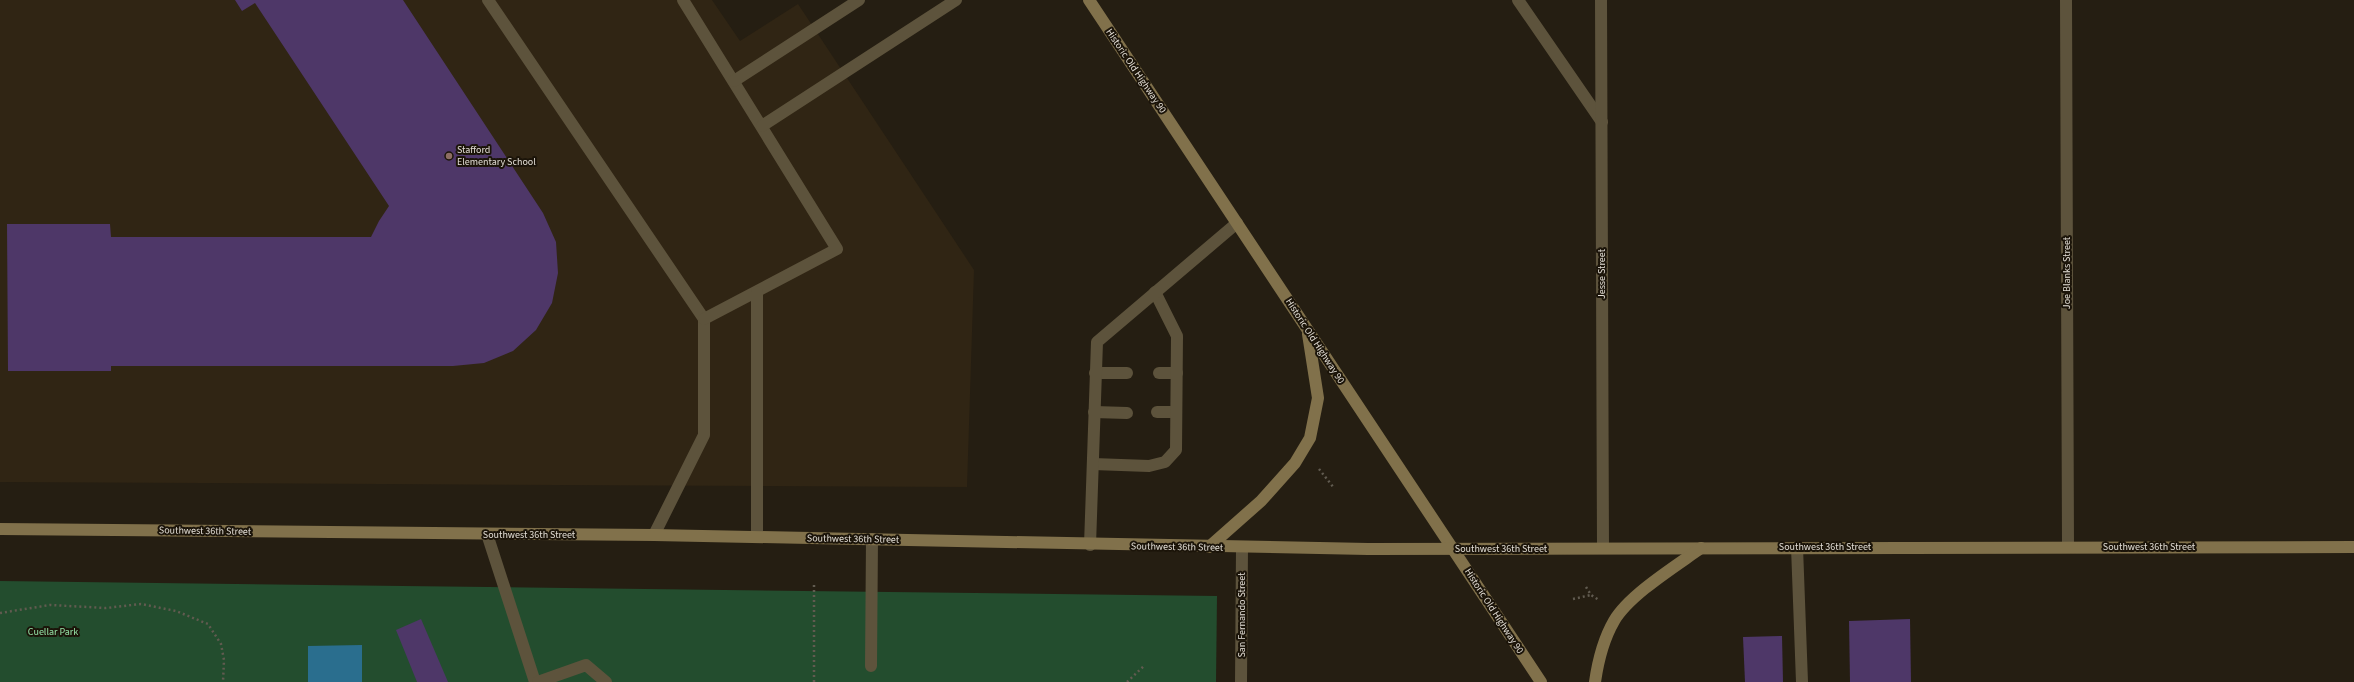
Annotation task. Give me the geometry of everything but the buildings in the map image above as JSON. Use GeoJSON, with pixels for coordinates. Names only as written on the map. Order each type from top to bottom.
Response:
{"type":"FeatureCollection","features":[{"type":"Feature","properties":{"kind":"main road","name":"Historic Old Highway 90"},"geometry":{"type":"LineString","coordinates":[[1088,0],[1541,682]]}},
{"type":"Feature","properties":{"kind":"main road"},"geometry":{"type":"LineString","coordinates":[[1209,547],[1261,501],[1295,463],[1310,438],[1318,398],[1307,328]]}},
{"type":"Feature","properties":{"kind":"main road","name":"Southwest 36th Street"},"geometry":{"type":"LineString","coordinates":[[0,529],[654,535],[1242,548],[2354,547]]}},
{"type":"Feature","properties":{"kind":"main road"},"geometry":{"type":"LineString","coordinates":[[1595,682],[1598,657],[1614,620],[1635,598],[1701,548]]}},
{"type":"Feature","properties":{"kind":"street"},"geometry":{"type":"LineString","coordinates":[[488,0],[704,319],[704,435],[654,535]]}},
{"type":"Feature","properties":{"kind":"street"},"geometry":{"type":"LineString","coordinates":[[683,0],[837,249],[704,319]]}},
{"type":"Feature","properties":{"kind":"street"},"geometry":{"type":"LineString","coordinates":[[734,81],[858,0]]}},
{"type":"Feature","properties":{"kind":"street"},"geometry":{"type":"LineString","coordinates":[[762,126],[956,0]]}},
{"type":"Feature","properties":{"kind":"street"},"geometry":{"type":"LineString","coordinates":[[1518,0],[1602,122]]}},
{"type":"Feature","properties":{"kind":"street","name":"Jesse Street"},"geometry":{"type":"LineString","coordinates":[[1601,0],[1603,548]]}},
{"type":"Feature","properties":{"kind":"street","name":"Joe Blanks Street"},"geometry":{"type":"LineString","coordinates":[[2066,0],[2068,547]]}},
{"type":"Feature","properties":{"kind":"street"},"geometry":{"type":"LineString","coordinates":[[1090,545],[1097,342],[1237,223]]}},
{"type":"Feature","properties":{"kind":"street"},"geometry":{"type":"LineString","coordinates":[[757,292],[757,537]]}},
{"type":"Feature","properties":{"kind":"street"},"geometry":{"type":"LineString","coordinates":[[1093,464],[1149,466],[1165,462],[1176,450],[1177,336],[1155,292]]}},
{"type":"Feature","properties":{"kind":"street"},"geometry":{"type":"LineString","coordinates":[[1095,373],[1127,373]]}},
{"type":"Feature","properties":{"kind":"street"},"geometry":{"type":"LineString","coordinates":[[1159,373],[1177,373]]}},
{"type":"Feature","properties":{"kind":"street"},"geometry":{"type":"LineString","coordinates":[[1094,412],[1127,413]]}},
{"type":"Feature","properties":{"kind":"street"},"geometry":{"type":"LineString","coordinates":[[1157,412],[1176,412]]}},
{"type":"Feature","properties":{"kind":"street"},"geometry":{"type":"LineString","coordinates":[[487,534],[536,682],[586,665],[606,682]]}},
{"type":"Feature","properties":{"kind":"street"},"geometry":{"type":"LineString","coordinates":[[871,666],[872,540]]}},
{"type":"Feature","properties":{"kind":"street"},"geometry":{"type":"LineString","coordinates":[[1797,547],[1802,682]]}},
{"type":"Feature","properties":{"kind":"street","name":"San Fernando Street"},"geometry":{"type":"LineString","coordinates":[[1241,682],[1242,548]]}},
{"type":"Feature","properties":{"kind":"path"},"geometry":{"type":"LineString","coordinates":[[1317,467],[1334,488]]}},
{"type":"Feature","properties":{"kind":"path"},"geometry":{"type":"LineString","coordinates":[[814,583],[814,682]]}},
{"type":"Feature","properties":{"kind":"path"},"geometry":{"type":"LineString","coordinates":[[1586,587],[1591,595],[1598,600]]}},
{"type":"Feature","properties":{"kind":"path"},"geometry":{"type":"LineString","coordinates":[[1573,599],[1591,595]]}},
{"type":"Feature","properties":{"kind":"path"},"geometry":{"type":"LineString","coordinates":[[0,613],[50,605],[106,608],[141,604],[176,611],[208,624],[221,644],[224,660],[223,682]]}},
{"type":"Feature","properties":{"kind":"path"},"geometry":{"type":"LineString","coordinates":[[1128,682],[1144,665]]}},
{"type":"Feature","properties":{"kind":"shaded area","name":"Stafford Elementary School"},"geometry":{"type":"Polygon","coordinates":[[[0,0],[712,0],[740,41],[798,4],[974,270],[967,487],[0,482],[0,0]]]}},
{"type":"Feature","properties":{"kind":"green space","name":"Cuellar Park"},"geometry":{"type":"Polygon","coordinates":[[[0,581],[1217,596],[1216,682],[0,682],[0,581]]]}},
{"type":"Feature","properties":{"kind":"water"},"geometry":{"type":"Polygon","coordinates":[[[362,645],[362,682],[308,682],[308,646],[362,645]]]}},
{"type":"Feature","properties":{"kind":"place","name":"Stafford Elementary School"},"geometry":{"type":"Point","coordinates":[449,156]}}]}
